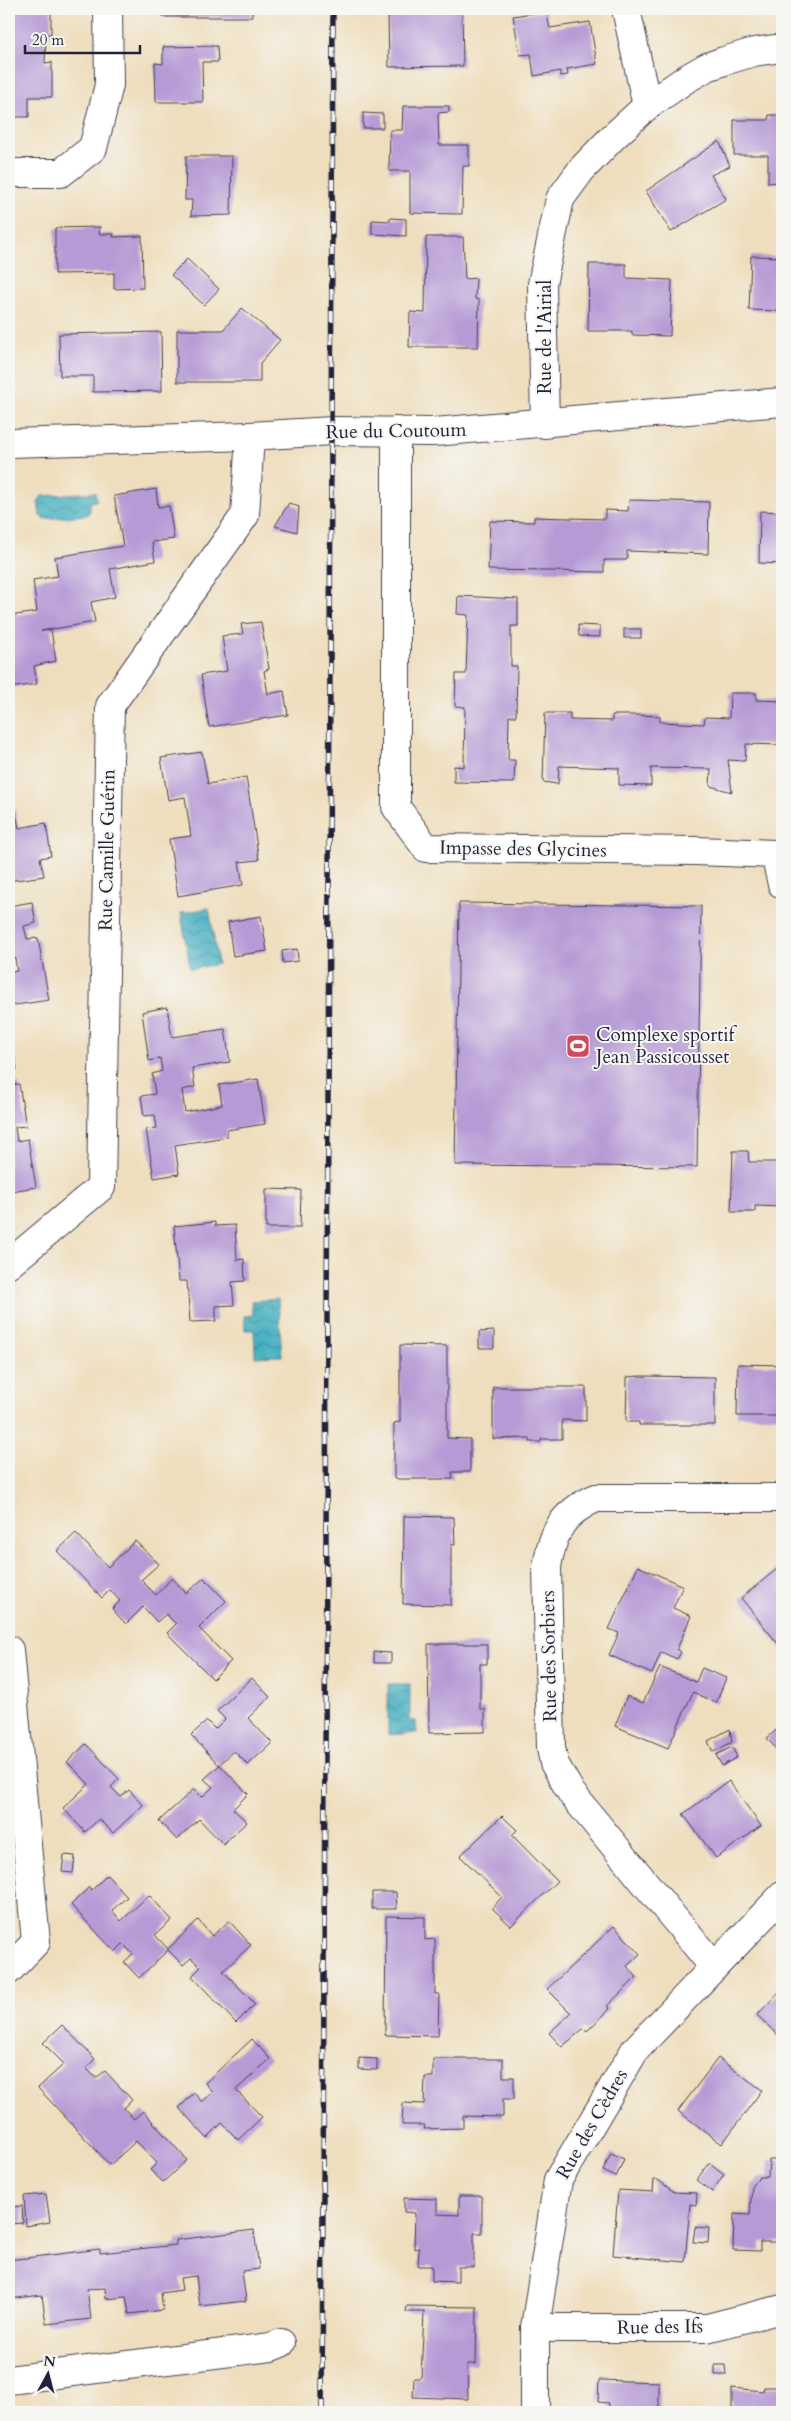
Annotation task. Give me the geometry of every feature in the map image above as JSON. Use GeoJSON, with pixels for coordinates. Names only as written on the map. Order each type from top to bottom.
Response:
{"type":"FeatureCollection","features":[{"type":"Feature","properties":{"kind":"street"},"geometry":{"type":"LineString","coordinates":[[9,173],[60,173],[93,148],[109,85],[108,9]]}},
{"type":"Feature","properties":{"kind":"street"},"geometry":{"type":"LineString","coordinates":[[626,9],[647,106]]}},
{"type":"Feature","properties":{"kind":"street","name":"Rue de l'Airial"},"geometry":{"type":"LineString","coordinates":[[545,424],[542,284],[560,199],[582,169],[647,106],[707,67],[754,52],[782,48]]}},
{"type":"Feature","properties":{"kind":"street","name":"Rue du Coutoum"},"geometry":{"type":"LineString","coordinates":[[9,443],[250,436],[332,431],[434,432],[545,424],[782,402]]}},
{"type":"Feature","properties":{"kind":"street","name":"Impasse des Glycines"},"geometry":{"type":"LineString","coordinates":[[396,432],[396,807],[426,848],[696,851],[775,854],[782,884]]}},
{"type":"Feature","properties":{"kind":"street","name":"Rue Camille Guérin"},"geometry":{"type":"LineString","coordinates":[[9,1264],[101,1187],[110,706],[245,515],[250,436]]}},
{"type":"Feature","properties":{"kind":"street","name":"Rue des Sorbiers"},"geometry":{"type":"LineString","coordinates":[[714,1967],[572,1794],[554,1763],[550,1720],[547,1567],[550,1546],[565,1518],[580,1505],[596,1498],[782,1498]]}},
{"type":"Feature","properties":{"kind":"street"},"geometry":{"type":"LineString","coordinates":[[9,1650],[36,1942],[9,1970]]}},
{"type":"Feature","properties":{"kind":"street","name":"Rue des Cèdres"},"geometry":{"type":"LineString","coordinates":[[535,2412],[535,2328],[558,2180],[635,2050],[782,1896]]}},
{"type":"Feature","properties":{"kind":"street","name":"Rue des Ifs"},"geometry":{"type":"LineString","coordinates":[[535,2328],[707,2328],[782,2309]]}},
{"type":"Feature","properties":{"kind":"street"},"geometry":{"type":"LineString","coordinates":[[9,2380],[271,2347],[281,2343]]}},
{"type":"Feature","properties":{"kind":"water"},"geometry":{"type":"Polygon","coordinates":[[[95,492],[97,500],[90,503],[90,511],[87,515],[44,519],[40,516],[38,502],[42,496],[95,492]]]}},
{"type":"Feature","properties":{"kind":"water"},"geometry":{"type":"Polygon","coordinates":[[[209,908],[218,964],[190,969],[181,913],[209,908]]]}},
{"type":"Feature","properties":{"kind":"water"},"geometry":{"type":"Polygon","coordinates":[[[278,1299],[282,1356],[255,1357],[254,1330],[245,1330],[244,1316],[253,1315],[251,1301],[278,1299]]]}},
{"type":"Feature","properties":{"kind":"water"},"geometry":{"type":"Polygon","coordinates":[[[388,1684],[410,1684],[410,1721],[416,1721],[417,1733],[388,1735],[388,1684]]]}},
{"type":"Feature","properties":{"kind":"building"},"geometry":{"type":"Polygon","coordinates":[[[9,9],[51,9],[51,34],[46,34],[45,63],[52,62],[52,97],[29,97],[29,117],[9,117],[9,9]]]}},
{"type":"Feature","properties":{"kind":"building"},"geometry":{"type":"Polygon","coordinates":[[[163,9],[252,9],[252,17],[163,17],[163,9]]]}},
{"type":"Feature","properties":{"kind":"building"},"geometry":{"type":"Polygon","coordinates":[[[385,9],[462,9],[463,66],[389,67],[388,16],[385,15],[385,9]]]}},
{"type":"Feature","properties":{"kind":"building"},"geometry":{"type":"Polygon","coordinates":[[[546,11],[550,28],[590,22],[597,64],[567,69],[568,75],[560,76],[560,71],[534,76],[531,54],[520,55],[513,16],[546,11]]]}},
{"type":"Feature","properties":{"kind":"building"},"geometry":{"type":"Polygon","coordinates":[[[217,46],[218,62],[202,62],[203,102],[156,102],[155,63],[163,64],[163,47],[217,46]]]}},
{"type":"Feature","properties":{"kind":"building"},"geometry":{"type":"Polygon","coordinates":[[[403,106],[449,106],[449,112],[438,113],[439,145],[469,145],[469,166],[463,166],[462,214],[410,213],[410,171],[389,171],[390,130],[402,130],[403,106]]]}},
{"type":"Feature","properties":{"kind":"building"},"geometry":{"type":"Polygon","coordinates":[[[363,113],[383,114],[383,128],[363,128],[363,113]]]}},
{"type":"Feature","properties":{"kind":"building"},"geometry":{"type":"Polygon","coordinates":[[[769,115],[782,115],[782,182],[768,183],[768,155],[734,155],[734,120],[768,120],[769,115]]]}},
{"type":"Feature","properties":{"kind":"building"},"geometry":{"type":"Polygon","coordinates":[[[719,141],[730,166],[711,175],[726,199],[671,232],[646,191],[719,141]]]}},
{"type":"Feature","properties":{"kind":"building"},"geometry":{"type":"Polygon","coordinates":[[[186,156],[232,156],[231,215],[191,216],[192,200],[185,200],[186,156]]]}},
{"type":"Feature","properties":{"kind":"building"},"geometry":{"type":"Polygon","coordinates":[[[390,218],[406,219],[406,236],[372,234],[372,220],[390,221],[390,218]]]}},
{"type":"Feature","properties":{"kind":"building"},"geometry":{"type":"Polygon","coordinates":[[[100,227],[99,234],[114,234],[113,237],[142,236],[143,288],[114,289],[114,273],[55,274],[55,228],[100,227]]]}},
{"type":"Feature","properties":{"kind":"building"},"geometry":{"type":"Polygon","coordinates":[[[426,237],[463,237],[465,279],[476,278],[475,299],[479,300],[478,347],[409,347],[410,312],[425,313],[426,237]]]}},
{"type":"Feature","properties":{"kind":"building"},"geometry":{"type":"Polygon","coordinates":[[[751,256],[782,257],[782,311],[749,310],[751,256]]]}},
{"type":"Feature","properties":{"kind":"building"},"geometry":{"type":"Polygon","coordinates":[[[187,259],[219,289],[204,305],[171,275],[187,259]]]}},
{"type":"Feature","properties":{"kind":"building"},"geometry":{"type":"Polygon","coordinates":[[[589,264],[626,264],[626,278],[672,280],[670,336],[632,335],[632,331],[588,331],[589,264]]]}},
{"type":"Feature","properties":{"kind":"building"},"geometry":{"type":"Polygon","coordinates":[[[242,308],[280,340],[260,363],[260,382],[177,382],[177,330],[223,330],[242,308]]]}},
{"type":"Feature","properties":{"kind":"building"},"geometry":{"type":"Polygon","coordinates":[[[161,332],[162,391],[93,392],[93,376],[60,376],[59,334],[161,332]]]}},
{"type":"Feature","properties":{"kind":"building"},"geometry":{"type":"Polygon","coordinates":[[[156,489],[158,507],[169,506],[174,539],[152,542],[155,561],[110,569],[115,597],[91,602],[95,622],[41,631],[51,630],[56,661],[34,666],[37,684],[9,688],[9,616],[37,612],[33,580],[58,576],[55,557],[123,546],[114,496],[156,489]]]}},
{"type":"Feature","properties":{"kind":"building"},"geometry":{"type":"Polygon","coordinates":[[[629,500],[709,502],[708,554],[627,551],[627,560],[604,560],[604,572],[488,570],[490,521],[534,522],[534,517],[605,519],[605,510],[628,511],[629,500]]]}},
{"type":"Feature","properties":{"kind":"building"},"geometry":{"type":"Polygon","coordinates":[[[289,503],[299,507],[297,532],[275,526],[289,503]]]}},
{"type":"Feature","properties":{"kind":"building"},"geometry":{"type":"Polygon","coordinates":[[[760,511],[782,512],[782,564],[759,563],[760,511]]]}},
{"type":"Feature","properties":{"kind":"building"},"geometry":{"type":"Polygon","coordinates":[[[458,596],[518,599],[518,626],[511,626],[511,666],[517,666],[516,716],[509,716],[508,760],[515,760],[514,783],[454,782],[454,766],[464,767],[465,707],[455,706],[456,674],[466,674],[468,615],[457,614],[458,596]]]}},
{"type":"Feature","properties":{"kind":"building"},"geometry":{"type":"Polygon","coordinates":[[[261,622],[269,669],[264,671],[268,694],[284,691],[288,715],[209,727],[201,675],[227,671],[222,636],[243,634],[241,624],[261,622]]]}},
{"type":"Feature","properties":{"kind":"building"},"geometry":{"type":"Polygon","coordinates":[[[578,625],[600,626],[600,637],[579,636],[578,625]]]}},
{"type":"Feature","properties":{"kind":"building"},"geometry":{"type":"Polygon","coordinates":[[[624,629],[641,629],[641,638],[624,638],[624,629]]]}},
{"type":"Feature","properties":{"kind":"building"},"geometry":{"type":"Polygon","coordinates":[[[730,693],[756,693],[756,700],[782,701],[782,745],[746,744],[745,761],[728,760],[732,792],[710,786],[711,769],[651,768],[651,786],[619,785],[619,768],[559,766],[558,784],[543,782],[545,713],[570,713],[570,720],[612,721],[612,715],[636,715],[660,716],[660,722],[704,724],[705,717],[729,718],[730,693]]]}},
{"type":"Feature","properties":{"kind":"building"},"geometry":{"type":"Polygon","coordinates":[[[202,752],[208,784],[246,777],[259,860],[239,862],[243,885],[178,896],[169,839],[191,836],[185,797],[168,800],[161,758],[202,752]]]}},
{"type":"Feature","properties":{"kind":"building"},"geometry":{"type":"Polygon","coordinates":[[[9,793],[12,810],[15,809],[19,828],[46,823],[51,856],[40,858],[44,876],[9,881],[9,793]]]}},
{"type":"Feature","properties":{"kind":"building"},"geometry":{"type":"Polygon","coordinates":[[[32,902],[36,923],[24,926],[27,939],[38,938],[49,1000],[9,1006],[9,972],[17,971],[15,958],[9,960],[9,906],[32,902]]]}},
{"type":"Feature","properties":{"kind":"building","name":"Complexe sportif Jean Passicousset"},"geometry":{"type":"Polygon","coordinates":[[[459,903],[701,906],[697,1167],[455,1165],[459,903]]]}},
{"type":"Feature","properties":{"kind":"building"},"geometry":{"type":"Polygon","coordinates":[[[261,916],[267,951],[233,956],[228,922],[261,916]]]}},
{"type":"Feature","properties":{"kind":"building"},"geometry":{"type":"Polygon","coordinates":[[[297,949],[298,961],[283,963],[282,951],[297,949]]]}},
{"type":"Feature","properties":{"kind":"building"},"geometry":{"type":"Polygon","coordinates":[[[167,1007],[172,1037],[225,1029],[230,1062],[192,1068],[195,1087],[182,1090],[185,1112],[222,1105],[219,1085],[258,1079],[265,1124],[227,1130],[227,1137],[175,1145],[179,1174],[154,1178],[146,1129],[157,1128],[155,1115],[144,1116],[141,1096],[155,1094],[152,1074],[162,1071],[160,1058],[149,1061],[142,1012],[167,1007]]]}},
{"type":"Feature","properties":{"kind":"building"},"geometry":{"type":"Polygon","coordinates":[[[9,1026],[17,1070],[9,1072],[9,1026]]]}},
{"type":"Feature","properties":{"kind":"building"},"geometry":{"type":"Polygon","coordinates":[[[19,1084],[26,1126],[15,1127],[17,1141],[28,1139],[36,1187],[11,1191],[9,1178],[9,1085],[19,1084]]]}},
{"type":"Feature","properties":{"kind":"building"},"geometry":{"type":"Polygon","coordinates":[[[733,1151],[748,1151],[749,1162],[782,1162],[782,1207],[755,1206],[755,1212],[731,1212],[733,1151]]]}},
{"type":"Feature","properties":{"kind":"building"},"geometry":{"type":"Polygon","coordinates":[[[266,1189],[301,1190],[300,1228],[266,1228],[266,1189]]]}},
{"type":"Feature","properties":{"kind":"building"},"geometry":{"type":"Polygon","coordinates":[[[215,1222],[215,1226],[235,1225],[237,1260],[244,1259],[245,1281],[232,1282],[234,1305],[216,1306],[216,1321],[190,1322],[187,1281],[179,1281],[174,1226],[215,1222]]]}},
{"type":"Feature","properties":{"kind":"building"},"geometry":{"type":"Polygon","coordinates":[[[494,1331],[494,1348],[479,1348],[479,1332],[494,1331]]]}},
{"type":"Feature","properties":{"kind":"building"},"geometry":{"type":"Polygon","coordinates":[[[400,1345],[447,1346],[447,1438],[470,1439],[470,1472],[452,1472],[453,1479],[394,1479],[394,1423],[400,1422],[400,1345]]]}},
{"type":"Feature","properties":{"kind":"building"},"geometry":{"type":"Polygon","coordinates":[[[738,1364],[782,1365],[782,1416],[737,1416],[738,1364]]]}},
{"type":"Feature","properties":{"kind":"building"},"geometry":{"type":"Polygon","coordinates":[[[627,1377],[715,1377],[715,1425],[639,1425],[639,1422],[626,1422],[627,1377]]]}},
{"type":"Feature","properties":{"kind":"building"},"geometry":{"type":"Polygon","coordinates":[[[493,1387],[586,1387],[586,1421],[562,1420],[562,1439],[541,1439],[541,1442],[530,1442],[530,1438],[493,1439],[493,1387]]]}},
{"type":"Feature","properties":{"kind":"building"},"geometry":{"type":"Polygon","coordinates":[[[404,1516],[454,1517],[455,1545],[451,1545],[451,1605],[403,1604],[404,1516]]]}},
{"type":"Feature","properties":{"kind":"building"},"geometry":{"type":"Polygon","coordinates":[[[76,1533],[108,1567],[135,1541],[159,1564],[141,1580],[156,1595],[172,1578],[186,1593],[204,1578],[226,1601],[199,1628],[231,1661],[213,1679],[167,1633],[176,1624],[166,1614],[157,1622],[143,1607],[126,1624],[112,1609],[120,1601],[110,1590],[102,1598],[57,1551],[76,1533]]]}},
{"type":"Feature","properties":{"kind":"building"},"geometry":{"type":"Polygon","coordinates":[[[782,1565],[782,1649],[741,1598],[782,1565]]]}},
{"type":"Feature","properties":{"kind":"building"},"geometry":{"type":"Polygon","coordinates":[[[638,1566],[683,1586],[673,1608],[691,1616],[677,1649],[681,1652],[677,1659],[661,1652],[652,1674],[609,1655],[619,1633],[609,1629],[638,1566]]]}},
{"type":"Feature","properties":{"kind":"building"},"geometry":{"type":"Polygon","coordinates":[[[428,1644],[487,1644],[487,1664],[480,1664],[480,1709],[485,1709],[485,1732],[429,1733],[428,1644]]]}},
{"type":"Feature","properties":{"kind":"building"},"geometry":{"type":"Polygon","coordinates":[[[374,1652],[391,1653],[391,1663],[374,1663],[374,1652]]]}},
{"type":"Feature","properties":{"kind":"building"},"geometry":{"type":"Polygon","coordinates":[[[660,1667],[696,1682],[702,1668],[726,1678],[716,1703],[693,1692],[668,1748],[615,1726],[627,1696],[643,1703],[660,1667]]]}},
{"type":"Feature","properties":{"kind":"building"},"geometry":{"type":"Polygon","coordinates":[[[252,1678],[270,1697],[248,1718],[272,1743],[248,1765],[234,1751],[219,1765],[191,1735],[207,1721],[215,1729],[225,1719],[217,1711],[252,1678]]]}},
{"type":"Feature","properties":{"kind":"building"},"geometry":{"type":"Polygon","coordinates":[[[782,1725],[782,1756],[767,1738],[782,1725]]]}},
{"type":"Feature","properties":{"kind":"building"},"geometry":{"type":"Polygon","coordinates":[[[730,1729],[732,1742],[713,1752],[708,1741],[730,1729]]]}},
{"type":"Feature","properties":{"kind":"building"},"geometry":{"type":"Polygon","coordinates":[[[86,1744],[119,1779],[111,1787],[121,1797],[129,1790],[143,1805],[113,1833],[99,1819],[85,1832],[63,1808],[89,1784],[67,1762],[86,1744]]]}},
{"type":"Feature","properties":{"kind":"building"},"geometry":{"type":"Polygon","coordinates":[[[732,1747],[737,1757],[722,1766],[716,1755],[732,1747]]]}},
{"type":"Feature","properties":{"kind":"building"},"geometry":{"type":"Polygon","coordinates":[[[220,1765],[248,1794],[233,1809],[247,1822],[223,1844],[199,1819],[177,1840],[159,1821],[194,1789],[202,1797],[213,1787],[204,1779],[220,1765]]]}},
{"type":"Feature","properties":{"kind":"building"},"geometry":{"type":"Polygon","coordinates":[[[729,1781],[761,1826],[716,1858],[683,1814],[729,1781]]]}},
{"type":"Feature","properties":{"kind":"building"},"geometry":{"type":"Polygon","coordinates":[[[502,1816],[517,1830],[512,1835],[557,1881],[511,1926],[492,1908],[502,1897],[460,1856],[502,1816]]]}},
{"type":"Feature","properties":{"kind":"building"},"geometry":{"type":"Polygon","coordinates":[[[64,1855],[75,1856],[73,1873],[62,1872],[64,1855]]]}},
{"type":"Feature","properties":{"kind":"building"},"geometry":{"type":"Polygon","coordinates":[[[107,1875],[127,1897],[112,1910],[121,1921],[149,1895],[172,1920],[155,1935],[168,1949],[198,1920],[212,1936],[229,1921],[251,1945],[223,1971],[255,2004],[236,2023],[192,1976],[201,1967],[191,1958],[183,1965],[168,1950],[139,1978],[124,1962],[133,1954],[123,1944],[115,1952],[71,1905],[89,1887],[92,1890],[107,1875]]]}},
{"type":"Feature","properties":{"kind":"building"},"geometry":{"type":"Polygon","coordinates":[[[372,1892],[396,1892],[397,1909],[372,1909],[372,1892]]]}},
{"type":"Feature","properties":{"kind":"building"},"geometry":{"type":"Polygon","coordinates":[[[386,1916],[425,1917],[425,1940],[435,1939],[435,1994],[439,1994],[438,2036],[385,2035],[386,1916]]]}},
{"type":"Feature","properties":{"kind":"building"},"geometry":{"type":"Polygon","coordinates":[[[614,1926],[640,1954],[627,1966],[637,1977],[607,2006],[610,2009],[587,2031],[584,2028],[562,2047],[549,2033],[571,2013],[547,1989],[614,1926]]]}},
{"type":"Feature","properties":{"kind":"building"},"geometry":{"type":"Polygon","coordinates":[[[782,1989],[782,2039],[757,2015],[782,1989]]]}},
{"type":"Feature","properties":{"kind":"building"},"geometry":{"type":"Polygon","coordinates":[[[62,2025],[95,2059],[86,2068],[96,2078],[105,2071],[132,2100],[124,2108],[134,2119],[143,2111],[187,2160],[163,2182],[150,2170],[157,2163],[136,2141],[110,2165],[38,2088],[64,2064],[43,2043],[62,2025]]]}},
{"type":"Feature","properties":{"kind":"building"},"geometry":{"type":"Polygon","coordinates":[[[252,2039],[270,2059],[236,2090],[262,2117],[238,2140],[222,2123],[207,2138],[179,2108],[194,2093],[202,2102],[213,2092],[205,2083],[252,2039]]]}},
{"type":"Feature","properties":{"kind":"building"},"geometry":{"type":"Polygon","coordinates":[[[359,2058],[377,2059],[377,2070],[359,2069],[359,2058]]]}},
{"type":"Feature","properties":{"kind":"building"},"geometry":{"type":"Polygon","coordinates":[[[718,2058],[762,2090],[722,2144],[678,2111],[718,2058]]]}},
{"type":"Feature","properties":{"kind":"building"},"geometry":{"type":"Polygon","coordinates":[[[433,2059],[503,2059],[503,2077],[514,2077],[514,2099],[503,2099],[503,2117],[463,2116],[463,2128],[424,2129],[425,2125],[402,2125],[403,2103],[424,2104],[425,2077],[433,2077],[433,2059]]]}},
{"type":"Feature","properties":{"kind":"building"},"geometry":{"type":"Polygon","coordinates":[[[611,2153],[624,2159],[616,2177],[603,2171],[611,2153]]]}},
{"type":"Feature","properties":{"kind":"building"},"geometry":{"type":"Polygon","coordinates":[[[769,2160],[782,2160],[782,2242],[760,2242],[760,2251],[733,2250],[734,2214],[750,2215],[752,2185],[760,2177],[768,2177],[769,2160]]]}},
{"type":"Feature","properties":{"kind":"building"},"geometry":{"type":"Polygon","coordinates":[[[710,2163],[724,2174],[712,2192],[696,2180],[710,2163]]]}},
{"type":"Feature","properties":{"kind":"building"},"geometry":{"type":"Polygon","coordinates":[[[654,2180],[658,2180],[674,2192],[697,2193],[696,2205],[690,2204],[685,2262],[613,2255],[618,2190],[653,2192],[654,2180]]]}},
{"type":"Feature","properties":{"kind":"building"},"geometry":{"type":"Polygon","coordinates":[[[46,2194],[50,2222],[26,2226],[24,2196],[46,2194]]]}},
{"type":"Feature","properties":{"kind":"building"},"geometry":{"type":"Polygon","coordinates":[[[459,2196],[482,2196],[482,2233],[474,2233],[474,2267],[458,2267],[458,2282],[432,2281],[432,2266],[418,2266],[419,2248],[414,2249],[415,2213],[404,2212],[404,2198],[437,2199],[437,2214],[459,2215],[459,2196]]]}},
{"type":"Feature","properties":{"kind":"building"},"geometry":{"type":"Polygon","coordinates":[[[22,2206],[23,2223],[9,2224],[9,2207],[22,2206]]]}},
{"type":"Feature","properties":{"kind":"building"},"geometry":{"type":"Polygon","coordinates":[[[695,2227],[709,2228],[708,2243],[693,2242],[695,2227]]]}},
{"type":"Feature","properties":{"kind":"building"},"geometry":{"type":"Polygon","coordinates":[[[254,2230],[259,2269],[242,2271],[246,2301],[200,2306],[196,2276],[180,2278],[182,2290],[161,2293],[163,2310],[129,2314],[126,2297],[106,2299],[105,2288],[87,2289],[91,2319],[46,2324],[42,2295],[9,2299],[9,2260],[100,2249],[100,2253],[176,2245],[176,2240],[254,2230]]]}},
{"type":"Feature","properties":{"kind":"building"},"geometry":{"type":"Polygon","coordinates":[[[407,2306],[477,2307],[476,2364],[467,2364],[468,2399],[413,2397],[414,2378],[421,2378],[424,2312],[406,2312],[407,2306]]]}},
{"type":"Feature","properties":{"kind":"building"},"geometry":{"type":"Polygon","coordinates":[[[715,2365],[725,2365],[726,2375],[715,2375],[715,2365]]]}},
{"type":"Feature","properties":{"kind":"building"},"geometry":{"type":"Polygon","coordinates":[[[599,2380],[659,2382],[659,2412],[608,2412],[609,2403],[598,2402],[599,2380]]]}},
{"type":"Feature","properties":{"kind":"building"},"geometry":{"type":"Polygon","coordinates":[[[764,2387],[782,2387],[782,2412],[732,2412],[732,2388],[763,2391],[764,2387]]]}},
{"type":"Feature","properties":{"kind":"railway"},"geometry":{"type":"LineString","coordinates":[[322,2412],[333,9]]}},
{"type":"Feature","properties":{"kind":"place","name":"Complexe sportif Jean Passicousset"},"geometry":{"type":"Point","coordinates":[578,1046]}}]}
